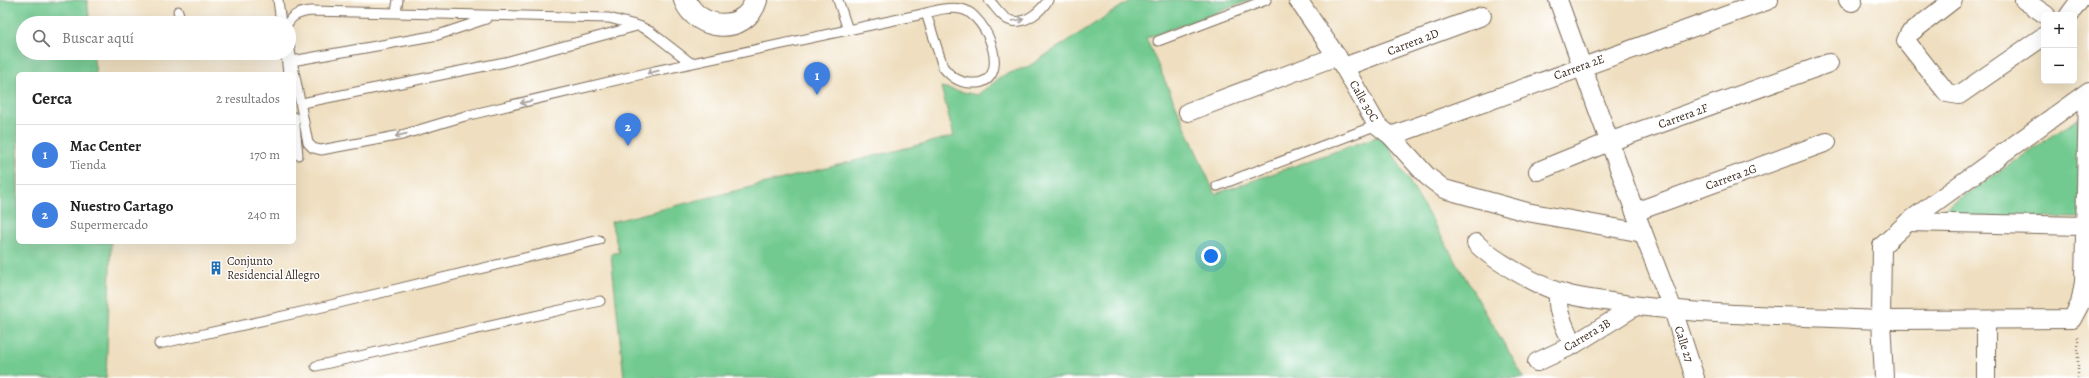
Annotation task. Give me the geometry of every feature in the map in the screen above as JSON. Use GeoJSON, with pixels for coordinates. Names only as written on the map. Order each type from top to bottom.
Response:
{"type":"FeatureCollection","features":[{"type":"Feature","properties":{"kind":"main road"},"geometry":{"type":"LineString","coordinates":[[685,0],[695,16],[717,26],[729,25],[740,20],[750,13],[756,0]]}},
{"type":"Feature","properties":{"kind":"street","name":"Calle 27"},"geometry":{"type":"LineString","coordinates":[[1558,0],[1609,142],[1673,310],[1695,378]]}},
{"type":"Feature","properties":{"kind":"street","name":"Carrera 2E"},"geometry":{"type":"LineString","coordinates":[[1384,131],[1581,66],[1769,0]]}},
{"type":"Feature","properties":{"kind":"street"},"geometry":{"type":"LineString","coordinates":[[1848,0],[1852,2],[1853,0]]}},
{"type":"Feature","properties":{"kind":"street"},"geometry":{"type":"LineString","coordinates":[[1953,0],[1908,34],[1906,41],[1948,93],[1959,95],[2041,38]]}},
{"type":"Feature","properties":{"kind":"street"},"geometry":{"type":"LineString","coordinates":[[2024,0],[2042,12]]}},
{"type":"Feature","properties":{"kind":"street"},"geometry":{"type":"LineString","coordinates":[[2071,12],[2080,0]]}},
{"type":"Feature","properties":{"kind":"street","name":"Calle 30C"},"geometry":{"type":"LineString","coordinates":[[1304,2],[1384,131],[1427,176],[1444,189],[1527,212],[1643,233]]}},
{"type":"Feature","properties":{"kind":"street","name":"Carrera 2D"},"geometry":{"type":"LineString","coordinates":[[1188,112],[1482,16]]}},
{"type":"Feature","properties":{"kind":"street","name":"Carrera 2F"},"geometry":{"type":"LineString","coordinates":[[1538,171],[1609,142],[1829,64]]}},
{"type":"Feature","properties":{"kind":"street"},"geometry":{"type":"LineString","coordinates":[[1884,378],[1881,320],[1882,246],[1908,222],[2089,91]]}},
{"type":"Feature","properties":{"kind":"street"},"geometry":{"type":"LineString","coordinates":[[1476,243],[1485,253],[1559,292],[1636,306],[1673,310],[1881,320],[1986,321],[2072,318],[2080,304],[2084,282],[2084,226],[2089,91]]}},
{"type":"Feature","properties":{"kind":"street","name":"Carrera 2G"},"geometry":{"type":"LineString","coordinates":[[1635,212],[1827,142]]}},
{"type":"Feature","properties":{"kind":"street"},"geometry":{"type":"LineString","coordinates":[[1908,222],[2084,226]]}},
{"type":"Feature","properties":{"kind":"street"},"geometry":{"type":"LineString","coordinates":[[1559,292],[1556,300],[1558,308],[1573,345]]}},
{"type":"Feature","properties":{"kind":"street","name":"Carrera 3B"},"geometry":{"type":"LineString","coordinates":[[1537,362],[1573,345],[1636,306]]}},
{"type":"Feature","properties":{"kind":"street"},"geometry":{"type":"LineString","coordinates":[[1986,321],[1986,378]]}},
{"type":"Feature","properties":{"kind":"lane"},"geometry":{"type":"LineString","coordinates":[[278,0],[280,16]]}},
{"type":"Feature","properties":{"kind":"lane"},"geometry":{"type":"LineString","coordinates":[[396,12],[398,0]]}},
{"type":"Feature","properties":{"kind":"lane"},"geometry":{"type":"LineString","coordinates":[[838,0],[848,30]]}},
{"type":"Feature","properties":{"kind":"lane"},"geometry":{"type":"LineString","coordinates":[[989,0],[1005,17],[1011,21],[1022,20],[1040,11],[1048,0]]}},
{"type":"Feature","properties":{"kind":"lane"},"geometry":{"type":"LineString","coordinates":[[1158,41],[1266,0]]}},
{"type":"Feature","properties":{"kind":"lane"},"geometry":{"type":"LineString","coordinates":[[296,78],[302,103],[308,143],[313,148],[321,150],[402,135],[465,116],[691,64],[926,13],[951,8],[960,8],[974,15],[991,45],[995,55],[995,62],[990,78],[983,82],[965,83],[954,78],[947,72],[943,67],[926,13]]}},
{"type":"Feature","properties":{"kind":"lane"},"geometry":{"type":"LineString","coordinates":[[178,10],[179,16]]}},
{"type":"Feature","properties":{"kind":"lane"},"geometry":{"type":"LineString","coordinates":[[295,16],[304,11],[396,12],[491,17],[609,18],[638,26],[651,32],[691,64]]}},
{"type":"Feature","properties":{"kind":"lane"},"geometry":{"type":"LineString","coordinates":[[295,72],[292,61],[438,35],[491,17]]}},
{"type":"Feature","properties":{"kind":"lane"},"geometry":{"type":"LineString","coordinates":[[302,103],[505,62],[638,26]]}},
{"type":"Feature","properties":{"kind":"lane"},"geometry":{"type":"LineString","coordinates":[[286,60],[288,72]]}},
{"type":"Feature","properties":{"kind":"lane"},"geometry":{"type":"LineString","coordinates":[[1217,186],[1384,131]]}},
{"type":"Feature","properties":{"kind":"lane"},"geometry":{"type":"LineString","coordinates":[[296,136],[298,155]]}},
{"type":"Feature","properties":{"kind":"lane"},"geometry":{"type":"LineString","coordinates":[[159,344],[599,240]]}},
{"type":"Feature","properties":{"kind":"lane"},"geometry":{"type":"LineString","coordinates":[[316,366],[600,301]]}},
{"type":"Feature","properties":{"kind":"path"},"geometry":{"type":"LineString","coordinates":[[2078,331],[2078,378]]}},
{"type":"Feature","properties":{"kind":"green space"},"geometry":{"type":"Polygon","coordinates":[[[0,0],[87,0],[89,16],[16,16],[16,60],[94,60],[96,72],[16,72],[16,244],[111,244],[106,378],[0,378],[0,0]]]}},
{"type":"Feature","properties":{"kind":"green space"},"geometry":{"type":"Polygon","coordinates":[[[1131,0],[1251,0],[1146,38],[1215,194],[1382,135],[1524,378],[624,378],[611,254],[619,252],[611,222],[954,136],[941,87],[977,95],[1004,75],[1029,66],[1131,0]]]}},
{"type":"Feature","properties":{"kind":"green space"},"geometry":{"type":"Polygon","coordinates":[[[2079,118],[2081,218],[1946,217],[1944,209],[2079,118]]]}},
{"type":"Feature","properties":{"kind":"place","name":"Mac Center"},"geometry":{"type":"Point","coordinates":[817,95]}},
{"type":"Feature","properties":{"kind":"place","name":"Nuestro Cartago"},"geometry":{"type":"Point","coordinates":[628,146]}},
{"type":"Feature","properties":{"kind":"place","name":"Conjunto Residencial Allegro"},"geometry":{"type":"Point","coordinates":[216,268]}}]}
